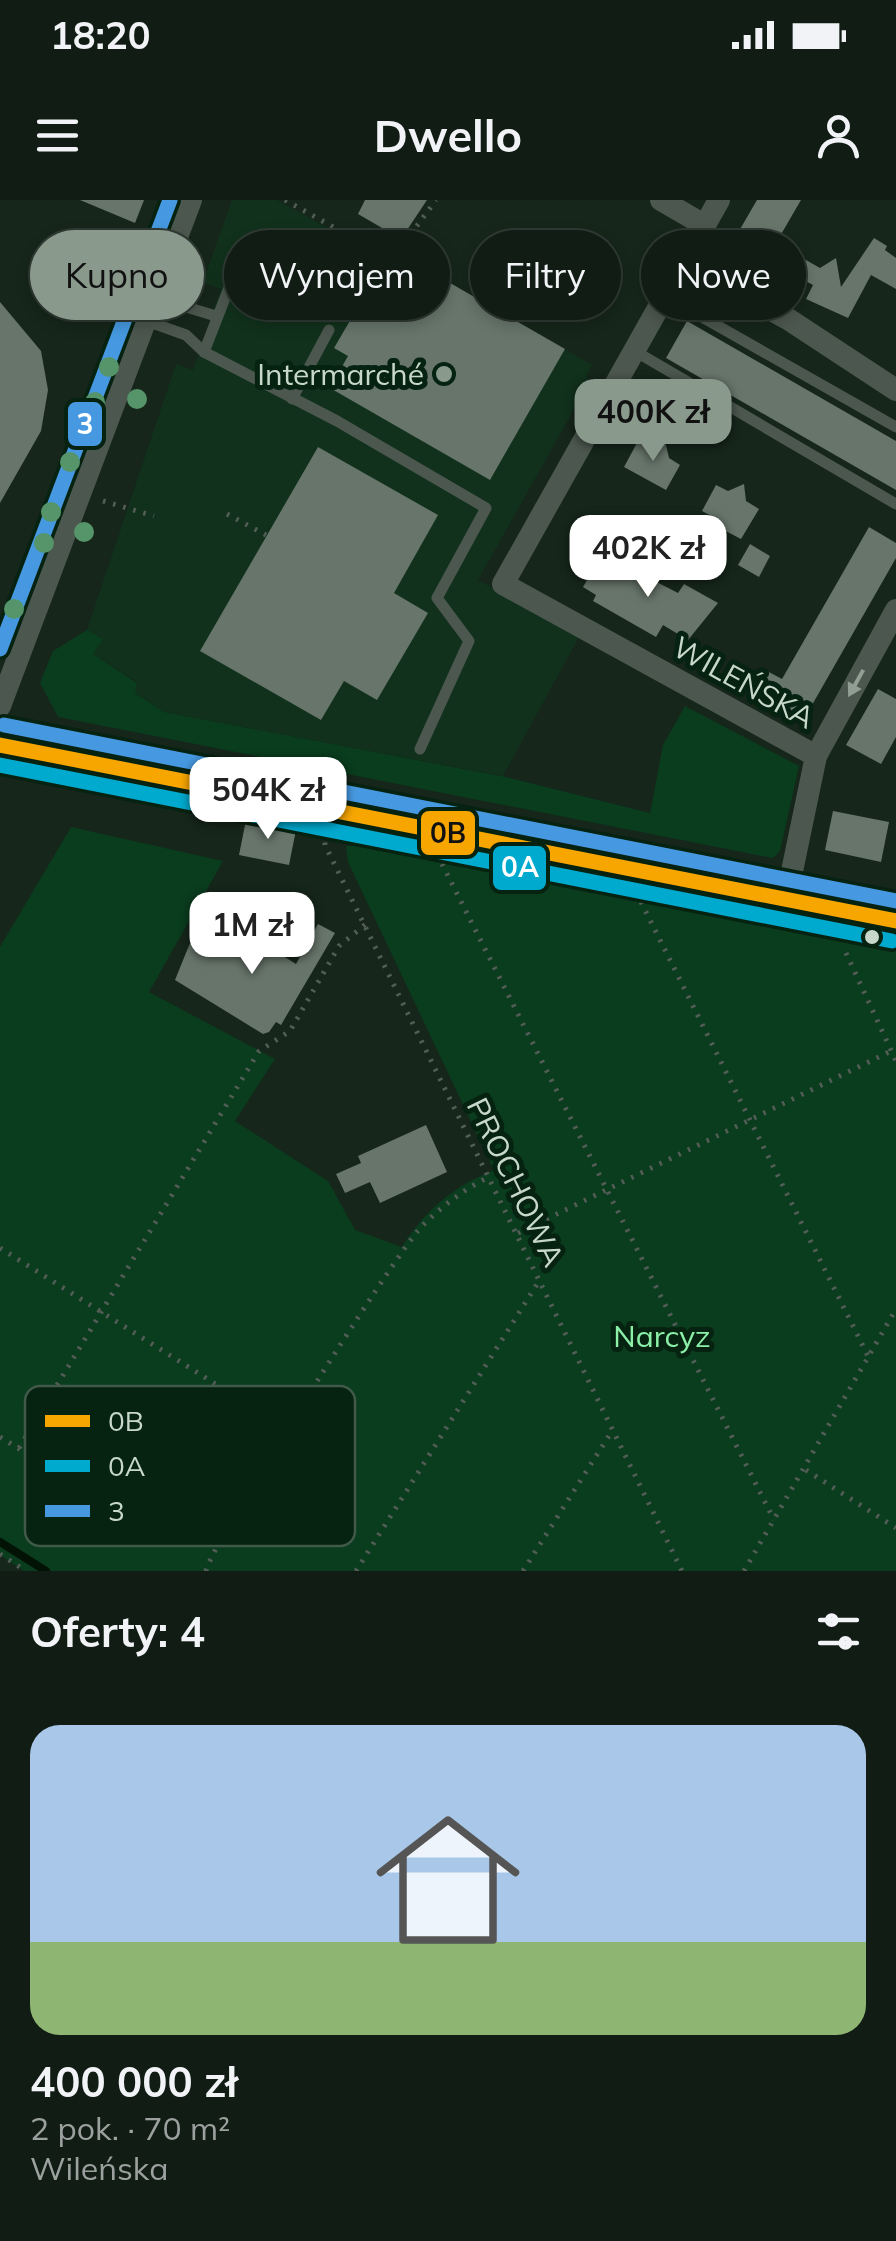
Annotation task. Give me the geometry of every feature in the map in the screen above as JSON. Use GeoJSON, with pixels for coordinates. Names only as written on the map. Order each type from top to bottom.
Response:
{"type":"FeatureCollection","features":[{"type":"Feature","properties":{"kind":"street"},"geometry":{"type":"LineString","coordinates":[[179,230],[190,200]]}},
{"type":"Feature","properties":{"kind":"street"},"geometry":{"type":"LineString","coordinates":[[661,200],[704,225]]}},
{"type":"Feature","properties":{"kind":"street","name":"WILEŃSKA"},"geometry":{"type":"LineString","coordinates":[[701,230],[719,200]]}},
{"type":"Feature","properties":{"kind":"street"},"geometry":{"type":"LineString","coordinates":[[0,706],[144,320]]}},
{"type":"Feature","properties":{"kind":"street","name":"WILEŃSKA"},"geometry":{"type":"LineString","coordinates":[[650,320],[503,584],[816,756]]}},
{"type":"Feature","properties":{"kind":"street"},"geometry":{"type":"LineString","coordinates":[[790,320],[896,390]]}},
{"type":"Feature","properties":{"kind":"street"},"geometry":{"type":"LineString","coordinates":[[786,900],[816,756],[896,610]]}},
{"type":"Feature","properties":{"kind":"street"},"geometry":{"type":"LineString","coordinates":[[0,745],[896,921]]}},
{"type":"Feature","properties":{"kind":"lane"},"geometry":{"type":"LineString","coordinates":[[204,352],[224,298]]}},
{"type":"Feature","properties":{"kind":"lane"},"geometry":{"type":"LineString","coordinates":[[204,312],[216,316]]}},
{"type":"Feature","properties":{"kind":"lane"},"geometry":{"type":"LineString","coordinates":[[144,320],[186,335],[204,352],[486,508],[437,598],[469,642],[420,749]]}},
{"type":"Feature","properties":{"kind":"lane"},"geometry":{"type":"LineString","coordinates":[[706,320],[896,427]]}},
{"type":"Feature","properties":{"kind":"lane"},"geometry":{"type":"LineString","coordinates":[[292,400],[329,330]]}},
{"type":"Feature","properties":{"kind":"lane"},"geometry":{"type":"LineString","coordinates":[[633,350],[896,504]]}},
{"type":"Feature","properties":{"kind":"path"},"geometry":{"type":"LineString","coordinates":[[286,200],[339,230]]}},
{"type":"Feature","properties":{"kind":"path"},"geometry":{"type":"LineString","coordinates":[[414,230],[436,200]]}},
{"type":"Feature","properties":{"kind":"path"},"geometry":{"type":"LineString","coordinates":[[103,501],[154,516]]}},
{"type":"Feature","properties":{"kind":"path"},"geometry":{"type":"LineString","coordinates":[[226,514],[266,535]]}},
{"type":"Feature","properties":{"kind":"path","name":"PROCHOWA"},"geometry":{"type":"LineString","coordinates":[[326,810],[325,846],[682,1571]]}},
{"type":"Feature","properties":{"kind":"path"},"geometry":{"type":"LineString","coordinates":[[442,864],[774,1520]]}},
{"type":"Feature","properties":{"kind":"path"},"geometry":{"type":"LineString","coordinates":[[641,902],[868,1356]]}},
{"type":"Feature","properties":{"kind":"path"},"geometry":{"type":"LineString","coordinates":[[56,1386],[259,1051],[290,1031],[339,946],[366,924]]}},
{"type":"Feature","properties":{"kind":"path"},"geometry":{"type":"LineString","coordinates":[[846,953],[896,1061]]}},
{"type":"Feature","properties":{"kind":"path"},"geometry":{"type":"LineString","coordinates":[[518,1233],[891,1051]]}},
{"type":"Feature","properties":{"kind":"path"},"geometry":{"type":"LineString","coordinates":[[317,1386],[373,1292],[420,1228],[467,1188],[489,1177]]}},
{"type":"Feature","properties":{"kind":"path"},"geometry":{"type":"LineString","coordinates":[[0,1248],[217,1384]]}},
{"type":"Feature","properties":{"kind":"path"},"geometry":{"type":"LineString","coordinates":[[356,1571],[539,1281]]}},
{"type":"Feature","properties":{"kind":"path"},"geometry":{"type":"LineString","coordinates":[[744,1571],[895,1312]]}},
{"type":"Feature","properties":{"kind":"path"},"geometry":{"type":"LineString","coordinates":[[523,1571],[612,1430]]}},
{"type":"Feature","properties":{"kind":"path"},"geometry":{"type":"LineString","coordinates":[[0,1436],[25,1452]]}},
{"type":"Feature","properties":{"kind":"path"},"geometry":{"type":"LineString","coordinates":[[19,1448],[25,1438]]}},
{"type":"Feature","properties":{"kind":"path"},"geometry":{"type":"LineString","coordinates":[[806,1470],[896,1528]]}},
{"type":"Feature","properties":{"kind":"path"},"geometry":{"type":"LineString","coordinates":[[206,1571],[221,1546]]}},
{"type":"Feature","properties":{"kind":"path"},"geometry":{"type":"LineString","coordinates":[[0,1554],[26,1571]]}},
{"type":"Feature","properties":{"kind":"shaded area"},"geometry":{"type":"Polygon","coordinates":[[[232,200],[277,200],[331,230],[224,230],[224,320],[450,320],[450,283],[470,295],[470,320],[514,320],[592,365],[586,377],[590,381],[478,580],[579,637],[503,776],[164,712],[134,692],[137,682],[93,654],[102,639],[87,630],[176,364],[193,370],[221,289],[204,279],[232,200]]]}},
{"type":"Feature","properties":{"kind":"green space"},"geometry":{"type":"Polygon","coordinates":[[[87,630],[103,639],[93,654],[137,683],[135,693],[164,712],[506,777],[650,813],[663,745],[685,706],[799,766],[780,851],[773,858],[58,717],[40,683],[53,651],[87,630]]]}},
{"type":"Feature","properties":{"kind":"green space","name":"Narcyz"},"geometry":{"type":"Polygon","coordinates":[[[71,827],[223,861],[149,992],[275,1059],[235,1121],[328,1181],[355,1230],[402,1247],[442,1201],[494,1170],[348,862],[346,846],[369,846],[896,949],[896,1571],[24,1571],[0,1555],[0,947],[71,827]]]}},
{"type":"Feature","properties":{"kind":"building"},"geometry":{"type":"Polygon","coordinates":[[[80,200],[144,200],[135,223],[80,200]]]}},
{"type":"Feature","properties":{"kind":"building"},"geometry":{"type":"Polygon","coordinates":[[[365,200],[427,200],[407,230],[386,230],[358,214],[365,200]]]}},
{"type":"Feature","properties":{"kind":"building"},"geometry":{"type":"Polygon","coordinates":[[[757,200],[801,200],[784,230],[740,230],[757,200]]]}},
{"type":"Feature","properties":{"kind":"building"},"geometry":{"type":"Polygon","coordinates":[[[874,238],[896,258],[896,289],[871,275],[848,318],[806,299],[813,285],[806,281],[806,260],[820,268],[836,258],[841,287],[874,238]]]}},
{"type":"Feature","properties":{"kind":"building","name":"Intermarché"},"geometry":{"type":"Polygon","coordinates":[[[450,283],[470,294],[470,320],[515,320],[565,349],[490,480],[330,388],[348,356],[334,348],[350,320],[450,320],[450,283]]]}},
{"type":"Feature","properties":{"kind":"building"},"geometry":{"type":"Polygon","coordinates":[[[0,302],[41,351],[48,390],[41,431],[0,503],[0,302]]]}},
{"type":"Feature","properties":{"kind":"building"},"geometry":{"type":"Polygon","coordinates":[[[687,321],[896,441],[896,490],[666,358],[687,321]]]}},
{"type":"Feature","properties":{"kind":"building"},"geometry":{"type":"Polygon","coordinates":[[[638,441],[651,448],[665,441],[669,458],[680,465],[666,490],[624,467],[638,441]]]}},
{"type":"Feature","properties":{"kind":"building"},"geometry":{"type":"Polygon","coordinates":[[[318,447],[438,515],[394,593],[428,613],[377,700],[344,681],[321,720],[200,651],[318,447]]]}},
{"type":"Feature","properties":{"kind":"building"},"geometry":{"type":"Polygon","coordinates":[[[744,484],[746,501],[759,509],[741,539],[714,525],[717,519],[702,511],[716,485],[728,491],[744,484]]]}},
{"type":"Feature","properties":{"kind":"building"},"geometry":{"type":"Polygon","coordinates":[[[869,527],[896,543],[896,558],[812,705],[802,700],[794,715],[755,691],[767,671],[782,679],[869,527]]]}},
{"type":"Feature","properties":{"kind":"building"},"geometry":{"type":"Polygon","coordinates":[[[750,544],[770,556],[759,577],[738,565],[750,544]]]}},
{"type":"Feature","properties":{"kind":"building"},"geometry":{"type":"Polygon","coordinates":[[[600,558],[615,565],[618,562],[678,593],[684,584],[718,603],[688,640],[663,625],[656,637],[593,601],[596,595],[583,587],[600,558]]]}},
{"type":"Feature","properties":{"kind":"building"},"geometry":{"type":"Polygon","coordinates":[[[878,689],[896,699],[896,737],[881,764],[846,745],[878,689]]]}},
{"type":"Feature","properties":{"kind":"building"},"geometry":{"type":"Polygon","coordinates":[[[833,811],[889,822],[881,862],[825,850],[833,811]]]}},
{"type":"Feature","properties":{"kind":"building"},"geometry":{"type":"Polygon","coordinates":[[[246,820],[296,830],[289,865],[239,855],[246,820]]]}},
{"type":"Feature","properties":{"kind":"building"},"geometry":{"type":"Polygon","coordinates":[[[318,924],[335,933],[281,1025],[276,1022],[269,1032],[263,1034],[175,980],[190,943],[213,957],[234,925],[296,964],[318,924]]]}},
{"type":"Feature","properties":{"kind":"building"},"geometry":{"type":"Polygon","coordinates":[[[426,1125],[447,1172],[380,1203],[370,1182],[345,1193],[336,1174],[361,1163],[358,1156],[426,1125]]]}},
{"type":"Feature","properties":{"kind":"waterway"},"geometry":{"type":"LineString","coordinates":[[0,1542],[46,1571]]}},
{"type":"Feature","properties":{"kind":"transit line","name":"3"},"geometry":{"type":"LineString","coordinates":[[0,649],[170,200]]}},
{"type":"Feature","properties":{"kind":"transit line","name":"3"},"geometry":{"type":"LineString","coordinates":[[4,725],[896,901]]}},
{"type":"Feature","properties":{"kind":"transit line","name":"0B"},"geometry":{"type":"LineString","coordinates":[[0,745],[896,921]]}},
{"type":"Feature","properties":{"kind":"transit line","name":"0A"},"geometry":{"type":"LineString","coordinates":[[0,765],[892,941]]}},
{"type":"Feature","properties":{"kind":"place","name":"Intermarché"},"geometry":{"type":"Point","coordinates":[444,374]}}]}
